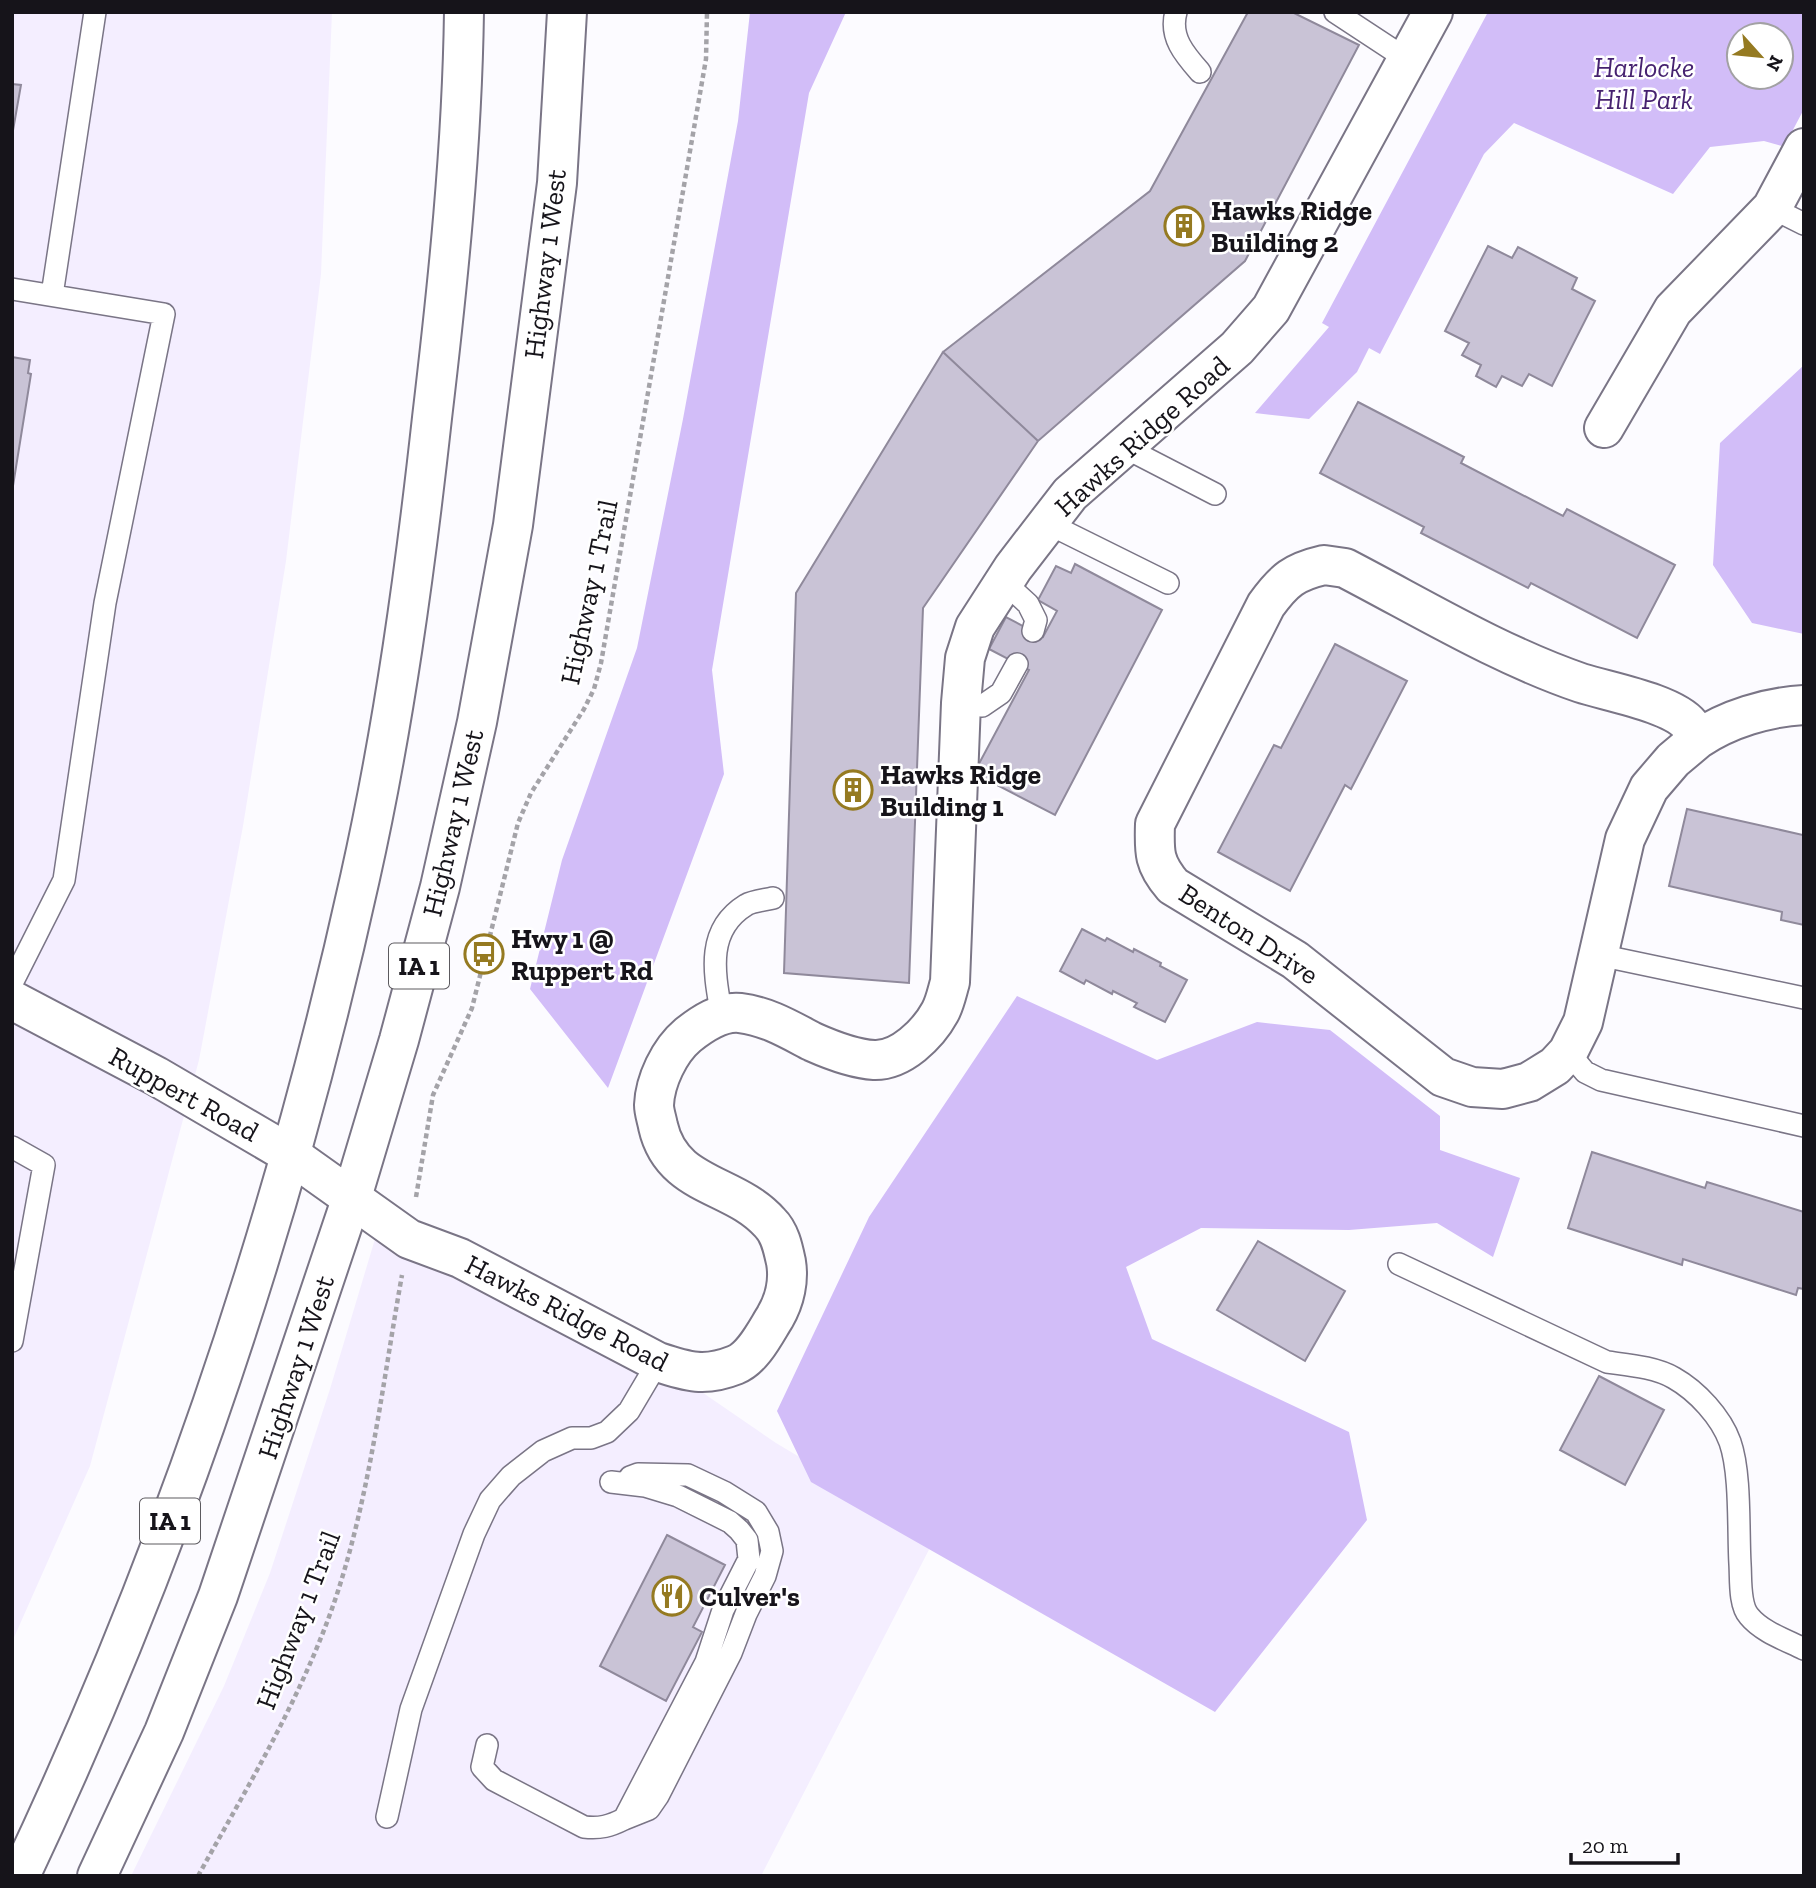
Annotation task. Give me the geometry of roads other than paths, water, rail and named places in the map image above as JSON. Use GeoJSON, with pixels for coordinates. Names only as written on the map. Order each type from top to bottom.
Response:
{"type":"FeatureCollection","features":[{"type":"Feature","properties":{"kind":"street","name":"IA 1"},"geometry":{"type":"LineString","coordinates":[[20,1876],[96,1708],[166,1534],[206,1423],[291,1155],[361,875],[415,572],[452,224],[464,12]]}},
{"type":"Feature","properties":{"kind":"street","name":"Highway 1 West"},"geometry":{"type":"LineString","coordinates":[[97,1876],[164,1732],[218,1596],[352,1197],[399,1040],[440,887],[477,722],[513,525],[557,183],[568,12]]}},
{"type":"Feature","properties":{"kind":"street","name":"Hawks Ridge Road"},"geometry":{"type":"LineString","coordinates":[[352,1197],[409,1239],[460,1258],[658,1362],[685,1371],[712,1374],[739,1364],[760,1342],[778,1311],[789,1278],[782,1244],[771,1223],[748,1204],[713,1188],[678,1166],[662,1144],[654,1106],[661,1075],[677,1045],[705,1021],[738,1013],[778,1023],[817,1044],[852,1056],[876,1060],[902,1053],[925,1033],[941,1011],[950,982],[961,703],[965,658],[975,627],[1004,582],[1070,494],[1237,348],[1271,309],[1433,12]]}},
{"type":"Feature","properties":{"kind":"street"},"geometry":{"type":"LineString","coordinates":[[1604,428],[1673,310],[1788,216],[1804,148]]}},
{"type":"Feature","properties":{"kind":"street","name":"Benton Drive"},"geometry":{"type":"LineString","coordinates":[[1698,739],[1689,724],[1669,711],[1580,682],[1504,651],[1345,568],[1324,565],[1303,570],[1281,584],[1266,604],[1155,824],[1154,853],[1161,871],[1173,886],[1295,960],[1443,1077],[1472,1087],[1503,1088],[1529,1082],[1555,1066],[1569,1052],[1583,1022],[1625,839],[1649,788],[1673,760],[1711,731],[1742,717],[1804,705]]}},
{"type":"Feature","properties":{"kind":"street","name":"Ruppert Road"},"geometry":{"type":"LineString","coordinates":[[12,1000],[156,1076],[291,1155],[352,1197]]}},
{"type":"Feature","properties":{"kind":"lane"},"geometry":{"type":"LineString","coordinates":[[52,295],[95,12]]}},
{"type":"Feature","properties":{"kind":"lane"},"geometry":{"type":"LineString","coordinates":[[1176,12],[1174,21],[1180,50],[1200,72]]}},
{"type":"Feature","properties":{"kind":"lane"},"geometry":{"type":"LineString","coordinates":[[1335,12],[1408,60]]}},
{"type":"Feature","properties":{"kind":"lane"},"geometry":{"type":"LineString","coordinates":[[12,289],[164,314],[105,603],[64,880],[12,984]]}},
{"type":"Feature","properties":{"kind":"lane"},"geometry":{"type":"LineString","coordinates":[[1124,447],[1215,494]]}},
{"type":"Feature","properties":{"kind":"lane"},"geometry":{"type":"LineString","coordinates":[[1047,523],[1168,583]]}},
{"type":"Feature","properties":{"kind":"lane"},"geometry":{"type":"LineString","coordinates":[[1004,582],[1028,604],[1036,620],[1033,631]]}},
{"type":"Feature","properties":{"kind":"lane"},"geometry":{"type":"LineString","coordinates":[[961,703],[982,706],[1001,692],[1017,664]]}},
{"type":"Feature","properties":{"kind":"lane"},"geometry":{"type":"LineString","coordinates":[[722,1017],[714,968],[717,944],[727,922],[748,904],[773,898]]}},
{"type":"Feature","properties":{"kind":"lane"},"geometry":{"type":"LineString","coordinates":[[1599,955],[1804,998]]}},
{"type":"Feature","properties":{"kind":"lane"},"geometry":{"type":"LineString","coordinates":[[1569,1052],[1585,1072],[1601,1080],[1804,1126]]}},
{"type":"Feature","properties":{"kind":"lane"},"geometry":{"type":"LineString","coordinates":[[12,1147],[44,1164],[12,1341]]}},
{"type":"Feature","properties":{"kind":"lane"},"geometry":{"type":"LineString","coordinates":[[1399,1264],[1607,1362],[1673,1377],[1693,1392],[1711,1410],[1730,1441],[1735,1472],[1742,1594],[1747,1615],[1763,1628],[1804,1649]]}},
{"type":"Feature","properties":{"kind":"lane"},"geometry":{"type":"LineString","coordinates":[[387,1817],[411,1709],[474,1534],[490,1500],[511,1476],[543,1451],[572,1438],[591,1438],[607,1432],[629,1411],[658,1362]]}},
{"type":"Feature","properties":{"kind":"lane"},"geometry":{"type":"LineString","coordinates":[[486,1745],[482,1767],[494,1780],[583,1826],[598,1829],[624,1819],[706,1662],[723,1610],[749,1559],[747,1540],[730,1522],[678,1496],[645,1486],[611,1482]]}},
{"type":"Feature","properties":{"kind":"place","name":"Hawks Ridge Building 2"},"geometry":{"type":"Point","coordinates":[1184,226]}},
{"type":"Feature","properties":{"kind":"place","name":"Hawks Ridge Building 1"},"geometry":{"type":"Point","coordinates":[853,790]}},
{"type":"Feature","properties":{"kind":"place","name":"Hwy 1 @ Ruppert Rd"},"geometry":{"type":"Point","coordinates":[484,954]}},
{"type":"Feature","properties":{"kind":"place","name":"Culver's"},"geometry":{"type":"Point","coordinates":[672,1596]}},
{"type":"Feature","properties":{"kind":"park label","name":"Harlocke Hill Park"},"geometry":{"type":"Point","coordinates":[1644,83]}}]}
